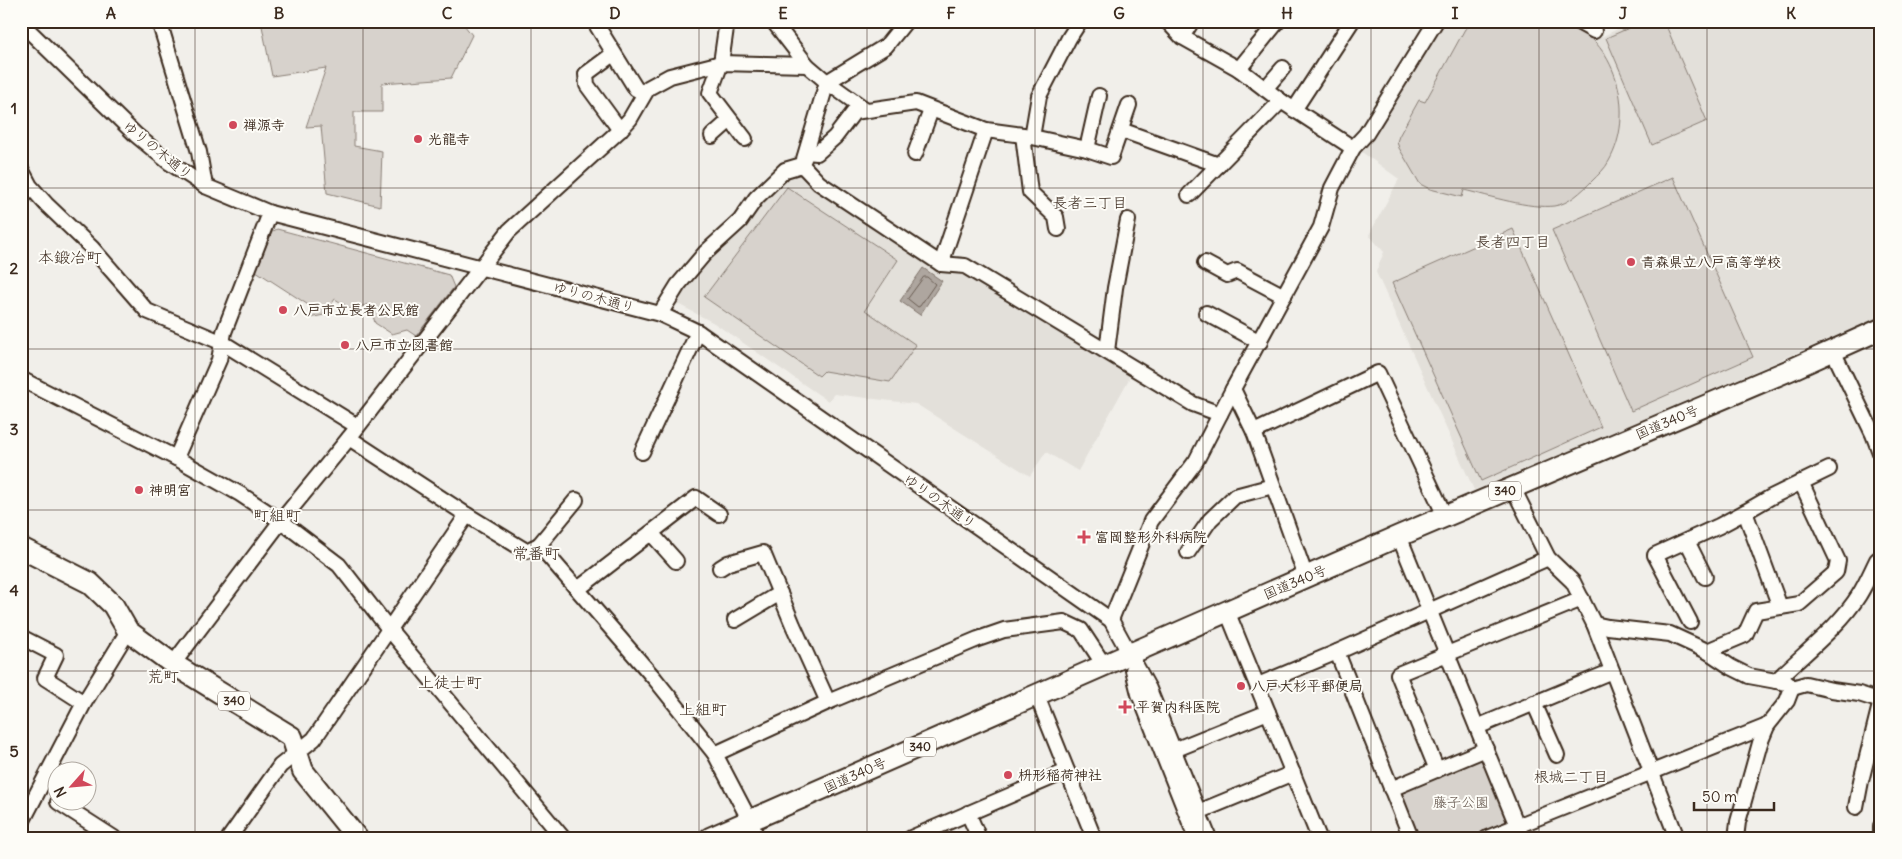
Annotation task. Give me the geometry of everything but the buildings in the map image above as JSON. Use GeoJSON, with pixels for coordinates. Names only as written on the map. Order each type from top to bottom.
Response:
{"type":"FeatureCollection","features":[{"type":"Feature","properties":{"kind":"highway","name":"国道340号"},"geometry":{"type":"LineString","coordinates":[[710,838],[753,829],[1104,665],[1881,329]]}},
{"type":"Feature","properties":{"kind":"highway","name":"340"},"geometry":{"type":"LineString","coordinates":[[21,548],[90,583],[113,605],[128,631],[173,664],[292,737],[298,750],[303,771],[357,838]]}},
{"type":"Feature","properties":{"kind":"street"},"geometry":{"type":"LineString","coordinates":[[159,21],[199,152],[205,186]]}},
{"type":"Feature","properties":{"kind":"street"},"geometry":{"type":"LineString","coordinates":[[594,21],[636,89],[644,94]]}},
{"type":"Feature","properties":{"kind":"street"},"geometry":{"type":"LineString","coordinates":[[728,21],[722,63],[710,93],[745,138]]}},
{"type":"Feature","properties":{"kind":"street"},"geometry":{"type":"LineString","coordinates":[[773,21],[807,65],[866,110]]}},
{"type":"Feature","properties":{"kind":"street"},"geometry":{"type":"LineString","coordinates":[[802,165],[827,82],[886,46],[906,21]]}},
{"type":"Feature","properties":{"kind":"street"},"geometry":{"type":"LineString","coordinates":[[1058,229],[1056,217],[1030,192],[1028,136],[1039,96],[1080,21]]}},
{"type":"Feature","properties":{"kind":"street"},"geometry":{"type":"LineString","coordinates":[[1166,21],[1182,37],[1239,69],[1281,102],[1354,148]]}},
{"type":"Feature","properties":{"kind":"street"},"geometry":{"type":"LineString","coordinates":[[1182,37],[1192,21]]}},
{"type":"Feature","properties":{"kind":"street"},"geometry":{"type":"LineString","coordinates":[[1239,69],[1278,21]]}},
{"type":"Feature","properties":{"kind":"street"},"geometry":{"type":"LineString","coordinates":[[1294,110],[1352,21]]}},
{"type":"Feature","properties":{"kind":"street"},"geometry":{"type":"LineString","coordinates":[[1111,620],[1151,521],[1196,461],[1321,228],[1332,188],[1354,148],[1366,134],[1436,21]]}},
{"type":"Feature","properties":{"kind":"street"},"geometry":{"type":"LineString","coordinates":[[1576,21],[1594,31]]}},
{"type":"Feature","properties":{"kind":"street","name":"ゆりの木通り"},"geometry":{"type":"LineString","coordinates":[[21,23],[136,135],[170,163],[205,186],[270,213],[660,314],[698,332],[1111,620],[1149,689],[1174,750],[1193,814],[1196,838]]}},
{"type":"Feature","properties":{"kind":"street"},"geometry":{"type":"LineString","coordinates":[[613,54],[586,74],[587,85],[620,130]]}},
{"type":"Feature","properties":{"kind":"street"},"geometry":{"type":"LineString","coordinates":[[173,664],[281,521],[349,438],[509,231],[620,130],[630,119],[648,88],[670,76],[722,63],[807,65]]}},
{"type":"Feature","properties":{"kind":"street"},"geometry":{"type":"LineString","coordinates":[[1265,89],[1283,68]]}},
{"type":"Feature","properties":{"kind":"street"},"geometry":{"type":"LineString","coordinates":[[1087,149],[1099,96]]}},
{"type":"Feature","properties":{"kind":"street"},"geometry":{"type":"LineString","coordinates":[[1189,195],[1281,102]]}},
{"type":"Feature","properties":{"kind":"street"},"geometry":{"type":"LineString","coordinates":[[807,152],[817,153],[835,137],[854,112],[916,103],[986,130],[1028,136],[1087,149],[1111,157],[1129,105]]}},
{"type":"Feature","properties":{"kind":"street"},"geometry":{"type":"LineString","coordinates":[[915,154],[931,110]]}},
{"type":"Feature","properties":{"kind":"street"},"geometry":{"type":"LineString","coordinates":[[712,136],[730,120]]}},
{"type":"Feature","properties":{"kind":"street"},"geometry":{"type":"LineString","coordinates":[[941,264],[986,130]]}},
{"type":"Feature","properties":{"kind":"street"},"geometry":{"type":"LineString","coordinates":[[1121,130],[1219,164]]}},
{"type":"Feature","properties":{"kind":"street"},"geometry":{"type":"LineString","coordinates":[[802,165],[819,183],[941,264],[965,266],[1193,404],[1220,414]]}},
{"type":"Feature","properties":{"kind":"street"},"geometry":{"type":"LineString","coordinates":[[660,314],[678,285],[705,253],[740,222],[756,198],[785,170],[802,165]]}},
{"type":"Feature","properties":{"kind":"street"},"geometry":{"type":"LineString","coordinates":[[21,169],[25,191],[46,204],[92,248],[147,311],[223,342],[358,426]]}},
{"type":"Feature","properties":{"kind":"street"},"geometry":{"type":"LineString","coordinates":[[176,458],[219,360],[224,332],[270,213]]}},
{"type":"Feature","properties":{"kind":"street"},"geometry":{"type":"LineString","coordinates":[[1107,352],[1115,288],[1128,220]]}},
{"type":"Feature","properties":{"kind":"street"},"geometry":{"type":"LineString","coordinates":[[1204,264],[1227,275],[1237,271],[1284,296]]}},
{"type":"Feature","properties":{"kind":"street"},"geometry":{"type":"LineString","coordinates":[[1206,313],[1260,342]]}},
{"type":"Feature","properties":{"kind":"street"},"geometry":{"type":"LineString","coordinates":[[642,452],[698,332]]}},
{"type":"Feature","properties":{"kind":"street"},"geometry":{"type":"LineString","coordinates":[[1833,351],[1877,432],[1881,455]]}},
{"type":"Feature","properties":{"kind":"street"},"geometry":{"type":"LineString","coordinates":[[1254,432],[1378,373],[1446,516]]}},
{"type":"Feature","properties":{"kind":"street"},"geometry":{"type":"LineString","coordinates":[[21,379],[176,458],[240,494],[281,521],[339,565],[389,630],[563,838]]}},
{"type":"Feature","properties":{"kind":"street"},"geometry":{"type":"LineString","coordinates":[[1233,389],[1254,432],[1306,577]]}},
{"type":"Feature","properties":{"kind":"street"},"geometry":{"type":"LineString","coordinates":[[349,438],[467,515],[526,550],[539,545],[576,500]]}},
{"type":"Feature","properties":{"kind":"street"},"geometry":{"type":"LineString","coordinates":[[1690,622],[1655,555],[1719,526],[1771,497],[1829,469]]}},
{"type":"Feature","properties":{"kind":"street"},"geometry":{"type":"LineString","coordinates":[[1707,650],[1746,635],[1756,611],[1799,604],[1836,572],[1838,561],[1801,482]]}},
{"type":"Feature","properties":{"kind":"street"},"geometry":{"type":"LineString","coordinates":[[1188,552],[1210,520],[1235,496],[1273,486]]}},
{"type":"Feature","properties":{"kind":"street"},"geometry":{"type":"LineString","coordinates":[[1513,488],[1548,558],[1574,582],[1594,624],[1676,837]]}},
{"type":"Feature","properties":{"kind":"street"},"geometry":{"type":"LineString","coordinates":[[578,589],[696,498],[719,514]]}},
{"type":"Feature","properties":{"kind":"street"},"geometry":{"type":"LineString","coordinates":[[1745,512],[1780,607]]}},
{"type":"Feature","properties":{"kind":"street"},"geometry":{"type":"LineString","coordinates":[[229,838],[280,766],[314,739],[467,515]]}},
{"type":"Feature","properties":{"kind":"street"},"geometry":{"type":"LineString","coordinates":[[651,533],[676,560]]}},
{"type":"Feature","properties":{"kind":"street"},"geometry":{"type":"LineString","coordinates":[[1399,536],[1519,831]]}},
{"type":"Feature","properties":{"kind":"street"},"geometry":{"type":"LineString","coordinates":[[1687,541],[1704,577]]}},
{"type":"Feature","properties":{"kind":"street"},"geometry":{"type":"LineString","coordinates":[[539,545],[655,679],[715,754],[753,829]]}},
{"type":"Feature","properties":{"kind":"street"},"geometry":{"type":"LineString","coordinates":[[720,568],[728,563],[763,553],[828,702]]}},
{"type":"Feature","properties":{"kind":"street"},"geometry":{"type":"LineString","coordinates":[[1776,681],[1821,639],[1852,605],[1877,560],[1881,557]]}},
{"type":"Feature","properties":{"kind":"street"},"geometry":{"type":"LineString","coordinates":[[1258,685],[1548,558]]}},
{"type":"Feature","properties":{"kind":"street"},"geometry":{"type":"LineString","coordinates":[[735,620],[780,593]]}},
{"type":"Feature","properties":{"kind":"street"},"geometry":{"type":"LineString","coordinates":[[1437,770],[1398,674],[1582,599]]}},
{"type":"Feature","properties":{"kind":"street"},"geometry":{"type":"LineString","coordinates":[[1227,611],[1319,838]]}},
{"type":"Feature","properties":{"kind":"street"},"geometry":{"type":"LineString","coordinates":[[715,754],[828,702],[1004,630],[1064,622],[1081,630],[1104,665]]}},
{"type":"Feature","properties":{"kind":"street"},"geometry":{"type":"LineString","coordinates":[[1594,624],[1670,634],[1707,650],[1731,668],[1749,676],[1787,683],[1792,688]]}},
{"type":"Feature","properties":{"kind":"street"},"geometry":{"type":"LineString","coordinates":[[21,824],[84,703],[128,631]]}},
{"type":"Feature","properties":{"kind":"street"},"geometry":{"type":"LineString","coordinates":[[21,637],[56,655],[45,678],[84,703]]}},
{"type":"Feature","properties":{"kind":"street"},"geometry":{"type":"LineString","coordinates":[[1337,652],[1411,838]]}},
{"type":"Feature","properties":{"kind":"street","name":"ゆりの木通り"},"geometry":{"type":"LineString","coordinates":[[1129,654],[1139,694],[1193,814],[1209,838]]}},
{"type":"Feature","properties":{"kind":"street"},"geometry":{"type":"LineString","coordinates":[[1477,727],[1612,671]]}},
{"type":"Feature","properties":{"kind":"street"},"geometry":{"type":"LineString","coordinates":[[1792,688],[1806,684],[1858,694],[1881,701],[1856,807]]}},
{"type":"Feature","properties":{"kind":"street"},"geometry":{"type":"LineString","coordinates":[[1736,838],[1738,822],[1760,743],[1767,726],[1787,701],[1792,688]]}},
{"type":"Feature","properties":{"kind":"street"},"geometry":{"type":"LineString","coordinates":[[1037,696],[1094,838]]}},
{"type":"Feature","properties":{"kind":"street"},"geometry":{"type":"LineString","coordinates":[[1534,703],[1557,755]]}},
{"type":"Feature","properties":{"kind":"street"},"geometry":{"type":"LineString","coordinates":[[1174,750],[1268,712]]}},
{"type":"Feature","properties":{"kind":"street"},"geometry":{"type":"LineString","coordinates":[[1487,838],[1519,831],[1652,772],[1767,726]]}},
{"type":"Feature","properties":{"kind":"street"},"geometry":{"type":"LineString","coordinates":[[1391,789],[1486,750]]}},
{"type":"Feature","properties":{"kind":"street"},"geometry":{"type":"LineString","coordinates":[[911,838],[1067,771]]}},
{"type":"Feature","properties":{"kind":"street"},"geometry":{"type":"LineString","coordinates":[[1193,814],[1293,773]]}},
{"type":"Feature","properties":{"kind":"street"},"geometry":{"type":"LineString","coordinates":[[38,789],[48,795]]}},
{"type":"Feature","properties":{"kind":"street"},"geometry":{"type":"LineString","coordinates":[[75,812],[114,838]]}},
{"type":"Feature","properties":{"kind":"street"},"geometry":{"type":"LineString","coordinates":[[968,813],[979,838]]}},
{"type":"Feature","properties":{"kind":"street"},"geometry":{"type":"LineString","coordinates":[[1881,826],[1881,837]]}},
{"type":"Feature","properties":{"kind":"shaded area","name":"青森県立八戸高等学校"},"geometry":{"type":"Polygon","coordinates":[[[1441,21],[1445,21],[1456,28],[1466,21],[1570,21],[1599,38],[1634,21],[1665,21],[1668,26],[1679,21],[1881,21],[1881,316],[1617,431],[1474,490],[1376,272],[1384,252],[1369,235],[1399,179],[1359,150],[1441,21]]]}},
{"type":"Feature","properties":{"kind":"shaded area"},"geometry":{"type":"Polygon","coordinates":[[[801,170],[942,268],[969,270],[1127,369],[1129,379],[1078,471],[1046,452],[1030,476],[916,404],[834,394],[828,401],[714,323],[676,303],[675,298],[758,202],[791,171],[801,170]]]}},
{"type":"Feature","properties":{"kind":"green space"},"geometry":{"type":"Polygon","coordinates":[[[261,21],[461,21],[472,35],[451,78],[382,83],[382,112],[354,112],[354,146],[382,151],[380,206],[327,193],[321,126],[306,127],[326,68],[272,76],[261,21]]]}},
{"type":"Feature","properties":{"kind":"green space"},"geometry":{"type":"Polygon","coordinates":[[[1478,21],[1563,21],[1586,33],[1600,47],[1610,64],[1617,83],[1621,103],[1621,123],[1617,143],[1603,169],[1580,193],[1565,203],[1554,206],[1533,206],[1464,190],[1462,197],[1430,189],[1420,184],[1399,148],[1397,142],[1399,136],[1419,100],[1425,102],[1465,29],[1478,21]]]}},
{"type":"Feature","properties":{"kind":"green space"},"geometry":{"type":"Polygon","coordinates":[[[1645,21],[1664,21],[1707,121],[1652,145],[1606,38],[1645,21]]]}},
{"type":"Feature","properties":{"kind":"green space"},"geometry":{"type":"Polygon","coordinates":[[[1673,177],[1753,357],[1631,411],[1552,230],[1673,177]]]}},
{"type":"Feature","properties":{"kind":"green space"},"geometry":{"type":"Polygon","coordinates":[[[787,187],[898,260],[865,310],[916,345],[890,382],[824,371],[819,376],[704,297],[787,187]]]}},
{"type":"Feature","properties":{"kind":"green space"},"geometry":{"type":"Polygon","coordinates":[[[277,229],[449,275],[454,287],[416,336],[407,330],[392,334],[375,323],[370,304],[351,309],[335,299],[324,315],[309,318],[313,308],[256,271],[272,232],[277,229]]]}},
{"type":"Feature","properties":{"kind":"green space"},"geometry":{"type":"Polygon","coordinates":[[[1513,229],[1601,427],[1481,481],[1392,283],[1513,229]]]}},
{"type":"Feature","properties":{"kind":"green space","name":"藤子公園"},"geometry":{"type":"Polygon","coordinates":[[[1478,757],[1482,759],[1507,822],[1500,829],[1478,836],[1464,838],[1415,838],[1399,790],[1478,757]]]}},
{"type":"Feature","properties":{"kind":"water"},"geometry":{"type":"Polygon","coordinates":[[[923,268],[942,281],[920,315],[900,301],[923,268]]]}},
{"type":"Feature","properties":{"kind":"place","name":"禅源寺"},"geometry":{"type":"Point","coordinates":[233,125]}},
{"type":"Feature","properties":{"kind":"place","name":"光龍寺"},"geometry":{"type":"Point","coordinates":[418,139]}},
{"type":"Feature","properties":{"kind":"place","name":"青森県立八戸高等学校"},"geometry":{"type":"Point","coordinates":[1631,262]}},
{"type":"Feature","properties":{"kind":"place","name":"八戸市立長者公民館"},"geometry":{"type":"Point","coordinates":[283,310]}},
{"type":"Feature","properties":{"kind":"place","name":"八戸市立図書館"},"geometry":{"type":"Point","coordinates":[345,345]}},
{"type":"Feature","properties":{"kind":"place","name":"神明宮"},"geometry":{"type":"Point","coordinates":[139,490]}},
{"type":"Feature","properties":{"kind":"place","name":"富岡整形外科病院"},"geometry":{"type":"Point","coordinates":[1084,537]}},
{"type":"Feature","properties":{"kind":"place","name":"八戸大杉平郵便局"},"geometry":{"type":"Point","coordinates":[1241,686]}},
{"type":"Feature","properties":{"kind":"place","name":"平賀内科医院"},"geometry":{"type":"Point","coordinates":[1125,707]}},
{"type":"Feature","properties":{"kind":"place","name":"枡形稲荷神社"},"geometry":{"type":"Point","coordinates":[1008,775]}},
{"type":"Feature","properties":{"kind":"district","name":"長者三丁目"},"geometry":{"type":"Point","coordinates":[1090,203]}},
{"type":"Feature","properties":{"kind":"district","name":"長者四丁目"},"geometry":{"type":"Point","coordinates":[1513,242]}},
{"type":"Feature","properties":{"kind":"district","name":"本鍛冶町"},"geometry":{"type":"Point","coordinates":[70,257]}},
{"type":"Feature","properties":{"kind":"district","name":"町組町"},"geometry":{"type":"Point","coordinates":[277,515]}},
{"type":"Feature","properties":{"kind":"district","name":"常番町"},"geometry":{"type":"Point","coordinates":[536,553]}},
{"type":"Feature","properties":{"kind":"district","name":"荒町"},"geometry":{"type":"Point","coordinates":[163,676]}},
{"type":"Feature","properties":{"kind":"district","name":"上徒士町"},"geometry":{"type":"Point","coordinates":[450,682]}},
{"type":"Feature","properties":{"kind":"district","name":"上組町"},"geometry":{"type":"Point","coordinates":[703,709]}},
{"type":"Feature","properties":{"kind":"district","name":"根城二丁目"},"geometry":{"type":"Point","coordinates":[1571,777]}}]}
